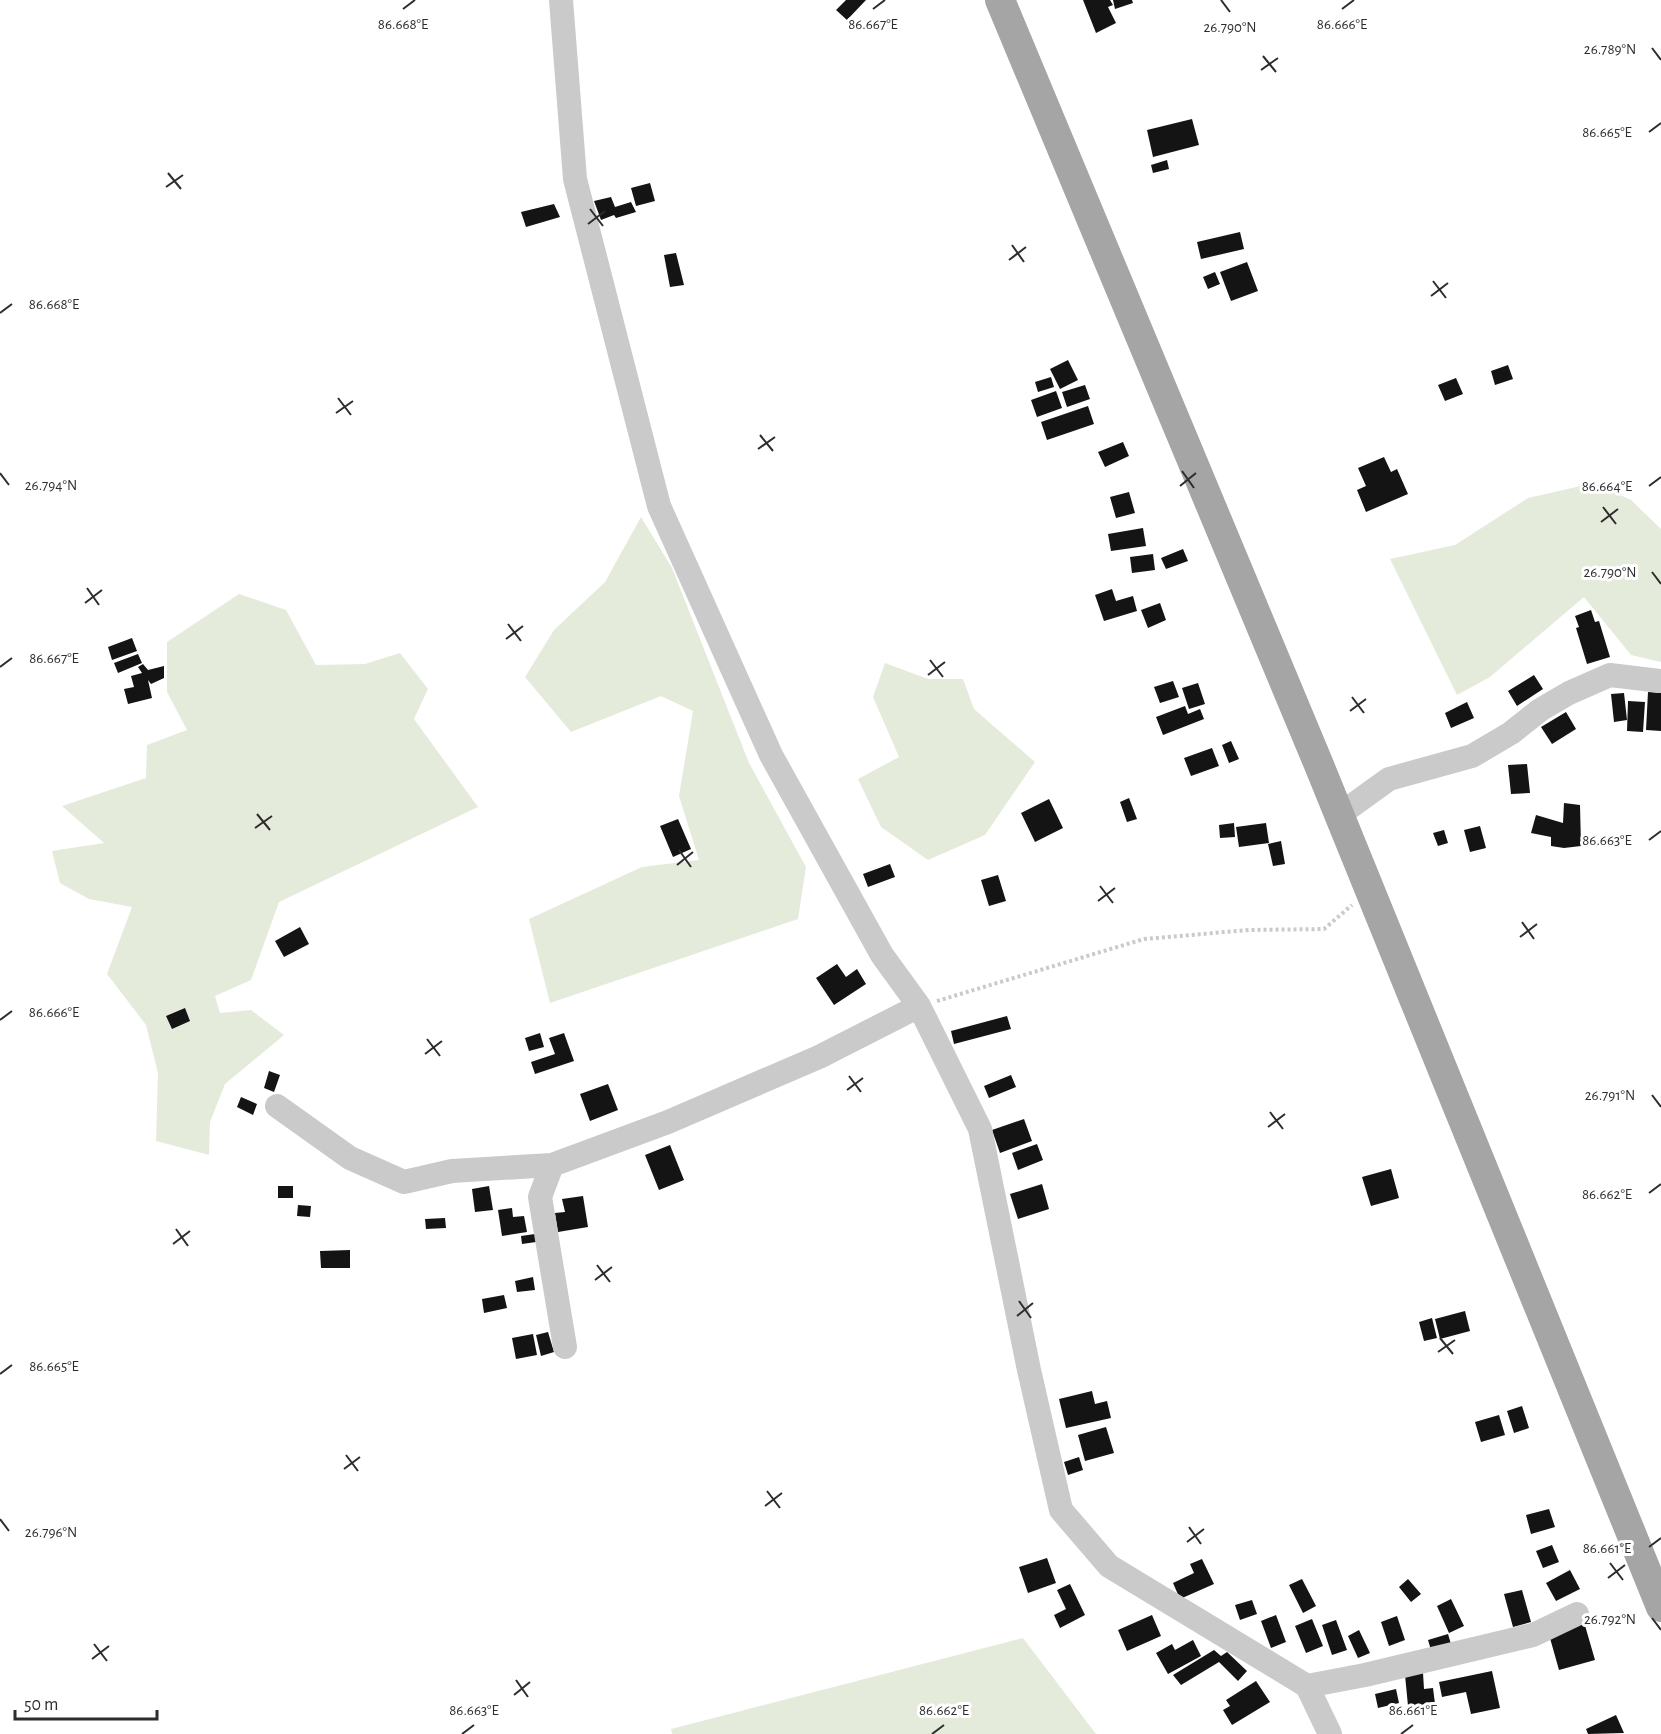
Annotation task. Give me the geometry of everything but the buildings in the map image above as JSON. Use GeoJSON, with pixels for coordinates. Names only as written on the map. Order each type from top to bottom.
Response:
{"type":"FeatureCollection","features":[{"type":"Feature","properties":{"kind":"main road"},"geometry":{"type":"LineString","coordinates":[[1000,0],[1370,890],[1658,1592]]}},
{"type":"Feature","properties":{"kind":"street"},"geometry":{"type":"LineString","coordinates":[[561,0],[575,179],[659,506],[771,755],[882,955],[919,1006],[980,1129],[1029,1370],[1061,1510],[1109,1566],[1307,1686],[1330,1734]]}},
{"type":"Feature","properties":{"kind":"street"},"geometry":{"type":"LineString","coordinates":[[1339,815],[1389,779],[1472,756],[1511,734],[1550,704],[1610,675],[1661,681]]}},
{"type":"Feature","properties":{"kind":"street"},"geometry":{"type":"LineString","coordinates":[[277,1106],[350,1158],[404,1182],[452,1171],[552,1165],[668,1122],[819,1057],[919,1006]]}},
{"type":"Feature","properties":{"kind":"street"},"geometry":{"type":"LineString","coordinates":[[552,1165],[540,1197],[564,1347]]}},
{"type":"Feature","properties":{"kind":"street"},"geometry":{"type":"LineString","coordinates":[[1307,1686],[1365,1675],[1533,1635],[1577,1614]]}},
{"type":"Feature","properties":{"kind":"path"},"geometry":{"type":"LineString","coordinates":[[919,1006],[1144,939],[1249,930],[1324,929],[1370,890]]}},
{"type":"Feature","properties":{"kind":"green space"},"geometry":{"type":"Polygon","coordinates":[[[1594,483],[1631,500],[1661,529],[1661,662],[1631,655],[1584,597],[1490,677],[1457,695],[1390,559],[1455,545],[1528,498],[1594,483]]]}},
{"type":"Feature","properties":{"kind":"green space"},"geometry":{"type":"Polygon","coordinates":[[[641,517],[672,568],[749,763],[806,867],[798,919],[550,1003],[529,919],[642,867],[699,860],[679,796],[693,711],[661,696],[571,732],[525,677],[554,630],[605,582],[641,517]]]}},
{"type":"Feature","properties":{"kind":"green space"},"geometry":{"type":"Polygon","coordinates":[[[239,594],[286,610],[316,665],[365,664],[400,653],[428,689],[414,719],[478,807],[279,902],[251,980],[215,996],[220,1013],[251,1010],[284,1035],[225,1084],[210,1122],[209,1155],[156,1141],[158,1073],[146,1025],[107,974],[132,907],[89,899],[60,883],[52,851],[104,843],[62,806],[146,778],[147,745],[187,730],[167,692],[167,642],[239,594]]]}},
{"type":"Feature","properties":{"kind":"green space"},"geometry":{"type":"Polygon","coordinates":[[[885,663],[928,679],[963,679],[974,709],[1035,762],[985,835],[928,860],[881,827],[858,779],[899,757],[873,697],[885,663]]]}},
{"type":"Feature","properties":{"kind":"green space"},"geometry":{"type":"Polygon","coordinates":[[[1023,1638],[1096,1734],[672,1734],[671,1729],[1023,1638]]]}}]}
